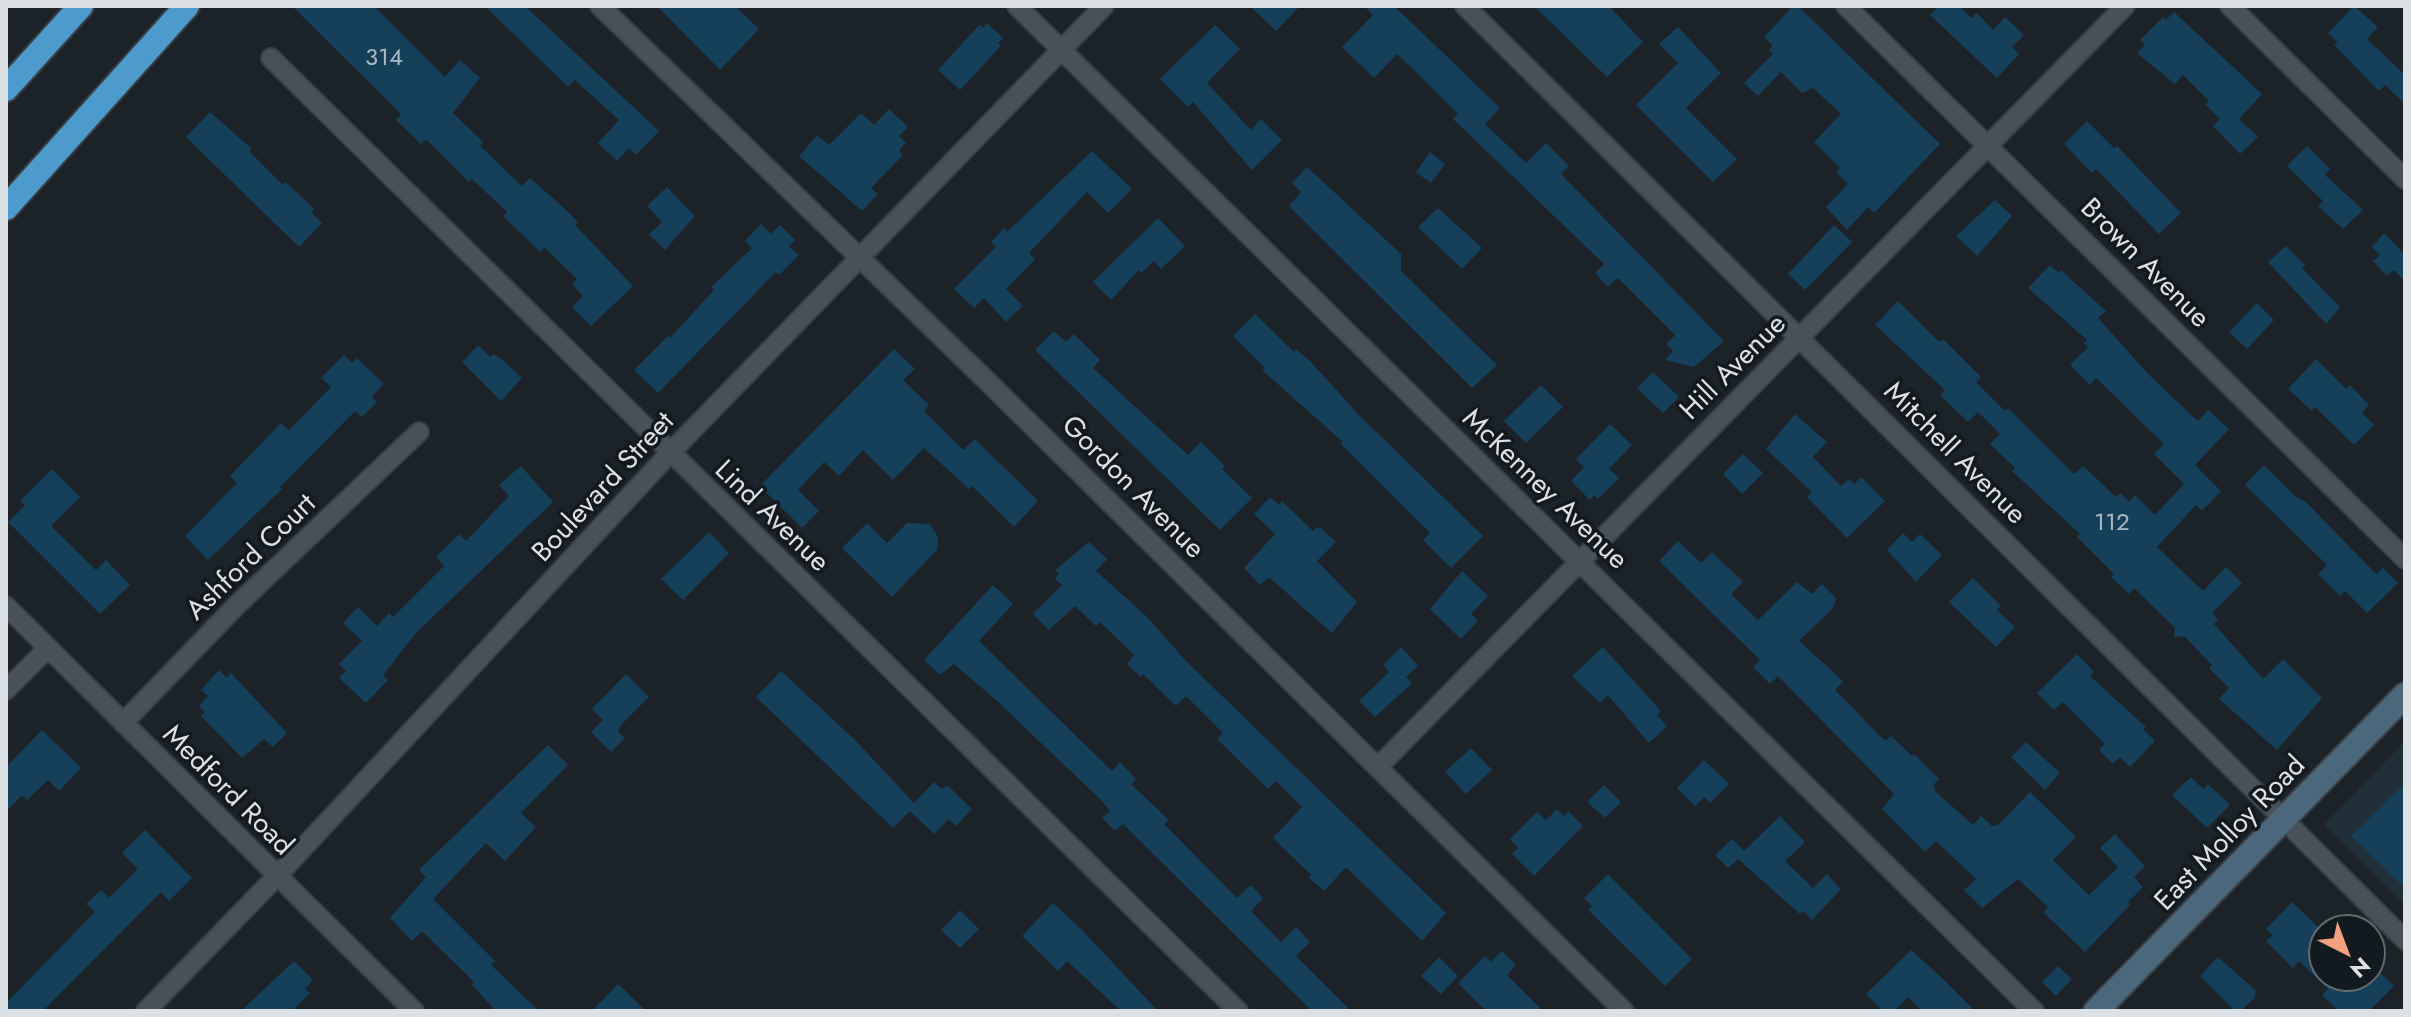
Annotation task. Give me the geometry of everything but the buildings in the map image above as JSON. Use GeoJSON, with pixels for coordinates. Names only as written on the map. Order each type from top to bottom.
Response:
{"type":"FeatureCollection","features":[{"type":"Feature","properties":{"kind":"highway"},"geometry":{"type":"LineString","coordinates":[[6,89],[81,6]]}},
{"type":"Feature","properties":{"kind":"highway"},"geometry":{"type":"LineString","coordinates":[[6,208],[187,6]]}},
{"type":"Feature","properties":{"kind":"street","name":"Gordon Avenue"},"geometry":{"type":"LineString","coordinates":[[600,6],[1379,766],[1624,1011]]}},
{"type":"Feature","properties":{"kind":"street","name":"McKenney Avenue"},"geometry":{"type":"LineString","coordinates":[[1017,6],[2034,1011]]}},
{"type":"Feature","properties":{"kind":"street","name":"Boulevard Street"},"geometry":{"type":"LineString","coordinates":[[146,1011],[277,876],[669,454],[1104,6]]}},
{"type":"Feature","properties":{"kind":"street","name":"Mitchell Avenue"},"geometry":{"type":"LineString","coordinates":[[1465,6],[2405,940]]}},
{"type":"Feature","properties":{"kind":"street","name":"Brown Avenue"},"geometry":{"type":"LineString","coordinates":[[1846,6],[2405,559]]}},
{"type":"Feature","properties":{"kind":"street","name":"Hill Avenue"},"geometry":{"type":"LineString","coordinates":[[1379,766],[2125,6]]}},
{"type":"Feature","properties":{"kind":"street"},"geometry":{"type":"LineString","coordinates":[[2230,6],[2405,179]]}},
{"type":"Feature","properties":{"kind":"street","name":"Lind Avenue"},"geometry":{"type":"LineString","coordinates":[[271,58],[669,454],[1238,1011]]}},
{"type":"Feature","properties":{"kind":"street","name":"Ashford Court"},"geometry":{"type":"LineString","coordinates":[[123,723],[236,606],[419,432]]}},
{"type":"Feature","properties":{"kind":"street","name":"Medford Road"},"geometry":{"type":"LineString","coordinates":[[6,606],[414,1011]]}},
{"type":"Feature","properties":{"kind":"street"},"geometry":{"type":"LineString","coordinates":[[6,690],[48,648]]}},
{"type":"Feature","properties":{"kind":"street","name":"East Molloy Road"},"geometry":{"type":"LineString","coordinates":[[2096,1011],[2405,695]]}},
{"type":"Feature","properties":{"kind":"shaded area"},"geometry":{"type":"Polygon","coordinates":[[[2405,741],[2405,906],[2324,825],[2405,741]]]}}]}
